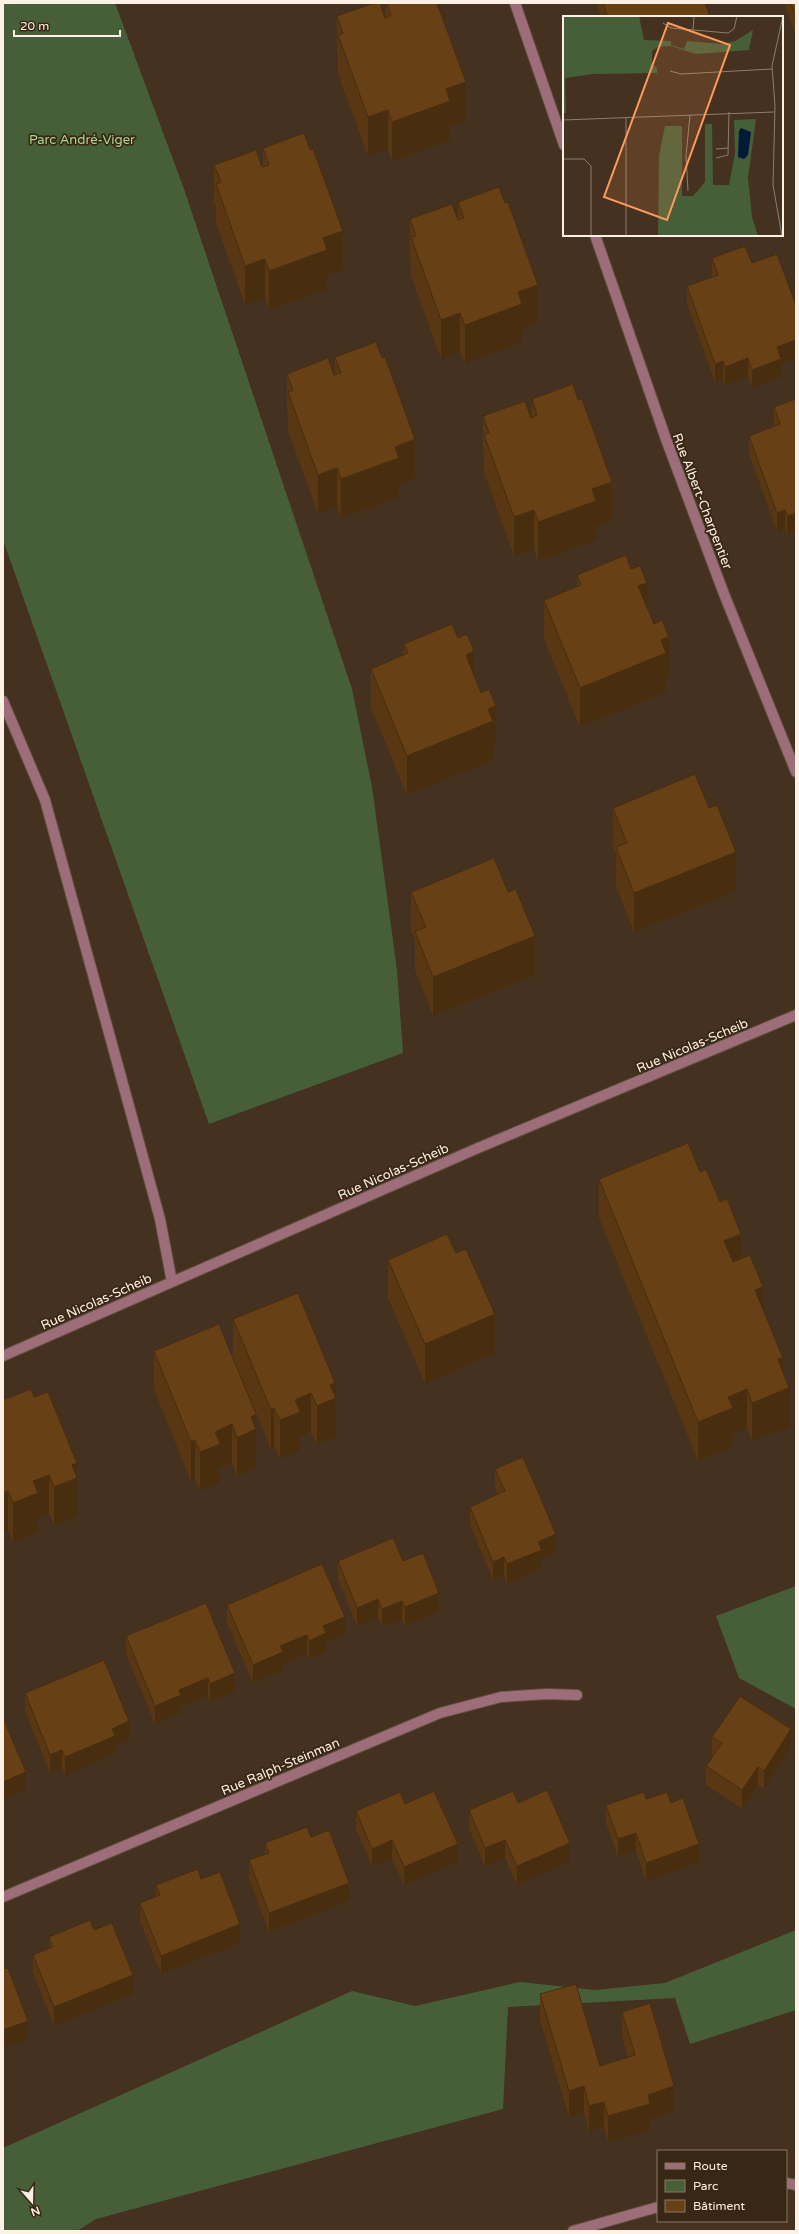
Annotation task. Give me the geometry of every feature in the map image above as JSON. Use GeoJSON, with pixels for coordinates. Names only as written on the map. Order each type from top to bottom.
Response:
{"type":"FeatureCollection","features":[{"type":"Feature","properties":{"kind":"street"},"geometry":{"type":"LineString","coordinates":[[515,3],[563,142]]}},
{"type":"Feature","properties":{"kind":"street","name":"Rue Albert-Charpentier"},"geometry":{"type":"LineString","coordinates":[[595,236],[667,442],[727,601],[796,772]]}},
{"type":"Feature","properties":{"kind":"street"},"geometry":{"type":"LineString","coordinates":[[3,701],[45,800],[160,1219],[172,1282]]}},
{"type":"Feature","properties":{"kind":"street","name":"Rue Nicolas-Scheib"},"geometry":{"type":"LineString","coordinates":[[3,1356],[478,1148],[796,1015]]}},
{"type":"Feature","properties":{"kind":"street","name":"Rue Ralph-Steinman"},"geometry":{"type":"LineString","coordinates":[[3,1897],[440,1713],[501,1697],[547,1694],[577,1695]]}},
{"type":"Feature","properties":{"kind":"street"},"geometry":{"type":"LineString","coordinates":[[573,2231],[657,2208]]}},
{"type":"Feature","properties":{"kind":"green space","name":"Parc André-Viger"},"geometry":{"type":"Polygon","coordinates":[[[3,3],[115,3],[184,189],[352,689],[372,787],[397,970],[403,1053],[209,1124],[3,540],[3,3]]]}},
{"type":"Feature","properties":{"kind":"green space"},"geometry":{"type":"Polygon","coordinates":[[[796,1586],[796,1709],[739,1678],[716,1616],[796,1586]]]}},
{"type":"Feature","properties":{"kind":"green space"},"geometry":{"type":"Polygon","coordinates":[[[796,1930],[796,2010],[690,2044],[675,1998],[508,2007],[503,2109],[96,2219],[77,2231],[3,2231],[3,2148],[352,1991],[415,2006],[520,1982],[595,1990],[665,1983],[796,1930]]]}},
{"type":"Feature","properties":{"kind":"building"},"geometry":{"type":"Polygon","coordinates":[[[374,3],[380,3],[385,18],[391,15],[387,3],[437,3],[466,82],[446,89],[450,101],[392,122],[388,110],[368,117],[338,35],[343,33],[337,16],[374,3]]]}},
{"type":"Feature","properties":{"kind":"building"},"geometry":{"type":"Polygon","coordinates":[[[603,3],[705,3],[710,16],[608,16],[603,3]]]}},
{"type":"Feature","properties":{"kind":"building"},"geometry":{"type":"Polygon","coordinates":[[[791,3],[796,3],[795,15],[791,3]]]}},
{"type":"Feature","properties":{"kind":"building"},"geometry":{"type":"Polygon","coordinates":[[[304,133],[310,150],[313,149],[343,231],[323,238],[327,250],[269,271],[265,259],[245,266],[216,184],[221,182],[214,165],[256,150],[262,167],[269,165],[263,148],[304,133]]]}},
{"type":"Feature","properties":{"kind":"building"},"geometry":{"type":"Polygon","coordinates":[[[499,187],[505,203],[508,202],[538,285],[518,292],[522,304],[465,325],[460,313],[441,320],[411,237],[416,236],[410,219],[452,204],[458,220],[464,218],[458,202],[499,187]]]}},
{"type":"Feature","properties":{"kind":"building"},"geometry":{"type":"Polygon","coordinates":[[[745,246],[752,263],[777,254],[796,305],[796,340],[777,347],[781,359],[752,370],[748,358],[725,367],[723,361],[715,364],[687,286],[718,275],[712,258],[745,246]]]}},
{"type":"Feature","properties":{"kind":"building"},"geometry":{"type":"Polygon","coordinates":[[[376,342],[382,358],[385,357],[415,439],[395,447],[399,458],[341,479],[337,468],[318,475],[288,392],[293,390],[287,374],[328,358],[334,375],[341,373],[335,357],[376,342]]]}},
{"type":"Feature","properties":{"kind":"building"},"geometry":{"type":"Polygon","coordinates":[[[573,384],[578,400],[582,399],[612,482],[592,489],[596,501],[538,522],[534,510],[514,517],[484,435],[489,433],[483,416],[525,401],[531,418],[537,415],[532,399],[573,384]]]}},
{"type":"Feature","properties":{"kind":"building"},"geometry":{"type":"Polygon","coordinates":[[[796,399],[796,513],[787,516],[785,510],[777,513],[749,436],[780,424],[774,407],[796,399]]]}},
{"type":"Feature","properties":{"kind":"building"},"geometry":{"type":"Polygon","coordinates":[[[626,555],[631,569],[640,566],[647,583],[638,586],[654,624],[662,620],[669,637],[661,640],[666,653],[580,688],[544,600],[581,585],[577,575],[626,555]]]}},
{"type":"Feature","properties":{"kind":"building"},"geometry":{"type":"Polygon","coordinates":[[[452,624],[458,638],[467,634],[474,651],[466,655],[481,693],[489,689],[496,706],[488,709],[493,721],[407,756],[371,669],[408,653],[404,644],[452,624]]]}},
{"type":"Feature","properties":{"kind":"building"},"geometry":{"type":"Polygon","coordinates":[[[695,774],[709,808],[717,805],[736,852],[634,893],[616,847],[627,843],[613,808],[695,774]]]}},
{"type":"Feature","properties":{"kind":"building"},"geometry":{"type":"Polygon","coordinates":[[[494,858],[508,892],[516,889],[535,936],[433,977],[415,931],[426,927],[411,892],[494,858]]]}},
{"type":"Feature","properties":{"kind":"building"},"geometry":{"type":"Polygon","coordinates":[[[688,1143],[700,1172],[706,1169],[720,1202],[727,1199],[741,1234],[724,1241],[733,1262],[750,1255],[763,1287],[755,1290],[783,1358],[778,1359],[789,1388],[752,1403],[747,1389],[728,1397],[733,1408],[698,1422],[599,1179],[688,1143]]]}},
{"type":"Feature","properties":{"kind":"building"},"geometry":{"type":"Polygon","coordinates":[[[447,1234],[456,1253],[466,1249],[495,1314],[425,1344],[388,1260],[447,1234]]]}},
{"type":"Feature","properties":{"kind":"building"},"geometry":{"type":"Polygon","coordinates":[[[298,1293],[335,1383],[330,1385],[336,1398],[317,1406],[311,1393],[295,1400],[300,1412],[280,1420],[274,1408],[271,1410],[233,1319],[298,1293]]]}},
{"type":"Feature","properties":{"kind":"building"},"geometry":{"type":"Polygon","coordinates":[[[219,1324],[256,1414],[251,1417],[256,1429],[237,1438],[232,1424],[215,1432],[220,1444],[200,1452],[195,1440],[191,1442],[154,1351],[219,1324]]]}},
{"type":"Feature","properties":{"kind":"building"},"geometry":{"type":"Polygon","coordinates":[[[31,1389],[34,1397],[48,1392],[77,1463],[72,1465],[77,1478],[54,1487],[49,1475],[33,1481],[38,1493],[13,1503],[8,1491],[3,1491],[3,1400],[31,1389]]]}},
{"type":"Feature","properties":{"kind":"building"},"geometry":{"type":"Polygon","coordinates":[[[523,1457],[556,1534],[538,1542],[542,1550],[507,1564],[504,1557],[493,1562],[470,1507],[505,1491],[495,1469],[523,1457]]]}},
{"type":"Feature","properties":{"kind":"building"},"geometry":{"type":"Polygon","coordinates":[[[393,1538],[403,1561],[423,1553],[439,1593],[405,1607],[402,1601],[382,1609],[378,1599],[357,1608],[338,1561],[393,1538]]]}},
{"type":"Feature","properties":{"kind":"building"},"geometry":{"type":"Polygon","coordinates":[[[322,1564],[345,1617],[323,1626],[326,1633],[309,1641],[307,1635],[280,1646],[283,1652],[253,1665],[227,1605],[322,1564]]]}},
{"type":"Feature","properties":{"kind":"building"},"geometry":{"type":"Polygon","coordinates":[[[206,1603],[235,1673],[210,1684],[208,1678],[179,1690],[181,1695],[155,1706],[126,1636],[206,1603]]]}},
{"type":"Feature","properties":{"kind":"building"},"geometry":{"type":"Polygon","coordinates":[[[104,1660],[129,1721],[112,1729],[115,1736],[65,1757],[62,1750],[50,1755],[25,1693],[104,1660]]]}},
{"type":"Feature","properties":{"kind":"building"},"geometry":{"type":"Polygon","coordinates":[[[740,1696],[791,1729],[764,1771],[758,1767],[742,1790],[706,1766],[722,1743],[712,1737],[740,1696]]]}},
{"type":"Feature","properties":{"kind":"building"},"geometry":{"type":"Polygon","coordinates":[[[3,1718],[26,1772],[3,1782],[3,1718]]]}},
{"type":"Feature","properties":{"kind":"building"},"geometry":{"type":"Polygon","coordinates":[[[547,1790],[570,1843],[517,1866],[505,1840],[485,1848],[469,1810],[513,1791],[518,1803],[547,1790]]]}},
{"type":"Feature","properties":{"kind":"building"},"geometry":{"type":"Polygon","coordinates":[[[434,1791],[458,1844],[404,1867],[392,1840],[372,1849],[356,1811],[400,1792],[405,1804],[434,1791]]]}},
{"type":"Feature","properties":{"kind":"building"},"geometry":{"type":"Polygon","coordinates":[[[644,1792],[646,1799],[667,1792],[671,1803],[683,1798],[699,1844],[646,1863],[636,1833],[618,1839],[606,1805],[644,1792]]]}},
{"type":"Feature","properties":{"kind":"building"},"geometry":{"type":"Polygon","coordinates":[[[307,1827],[311,1837],[329,1830],[349,1883],[269,1913],[249,1860],[269,1853],[265,1843],[307,1827]]]}},
{"type":"Feature","properties":{"kind":"building"},"geometry":{"type":"Polygon","coordinates":[[[198,1869],[201,1879],[220,1872],[240,1924],[161,1956],[140,1903],[160,1895],[156,1885],[198,1869]]]}},
{"type":"Feature","properties":{"kind":"building"},"geometry":{"type":"Polygon","coordinates":[[[90,1920],[94,1930],[112,1923],[133,1975],[54,2007],[33,1955],[52,1947],[49,1937],[90,1920]]]}},
{"type":"Feature","properties":{"kind":"building"},"geometry":{"type":"Polygon","coordinates":[[[8,1968],[28,2021],[3,2030],[3,1969],[8,1968]]]}},
{"type":"Feature","properties":{"kind":"building"},"geometry":{"type":"Polygon","coordinates":[[[576,1984],[600,2066],[635,2055],[622,2012],[650,2003],[674,2086],[648,2095],[650,2104],[608,2116],[604,2102],[589,2106],[584,2086],[569,2091],[540,1994],[576,1984]]]}}]}
